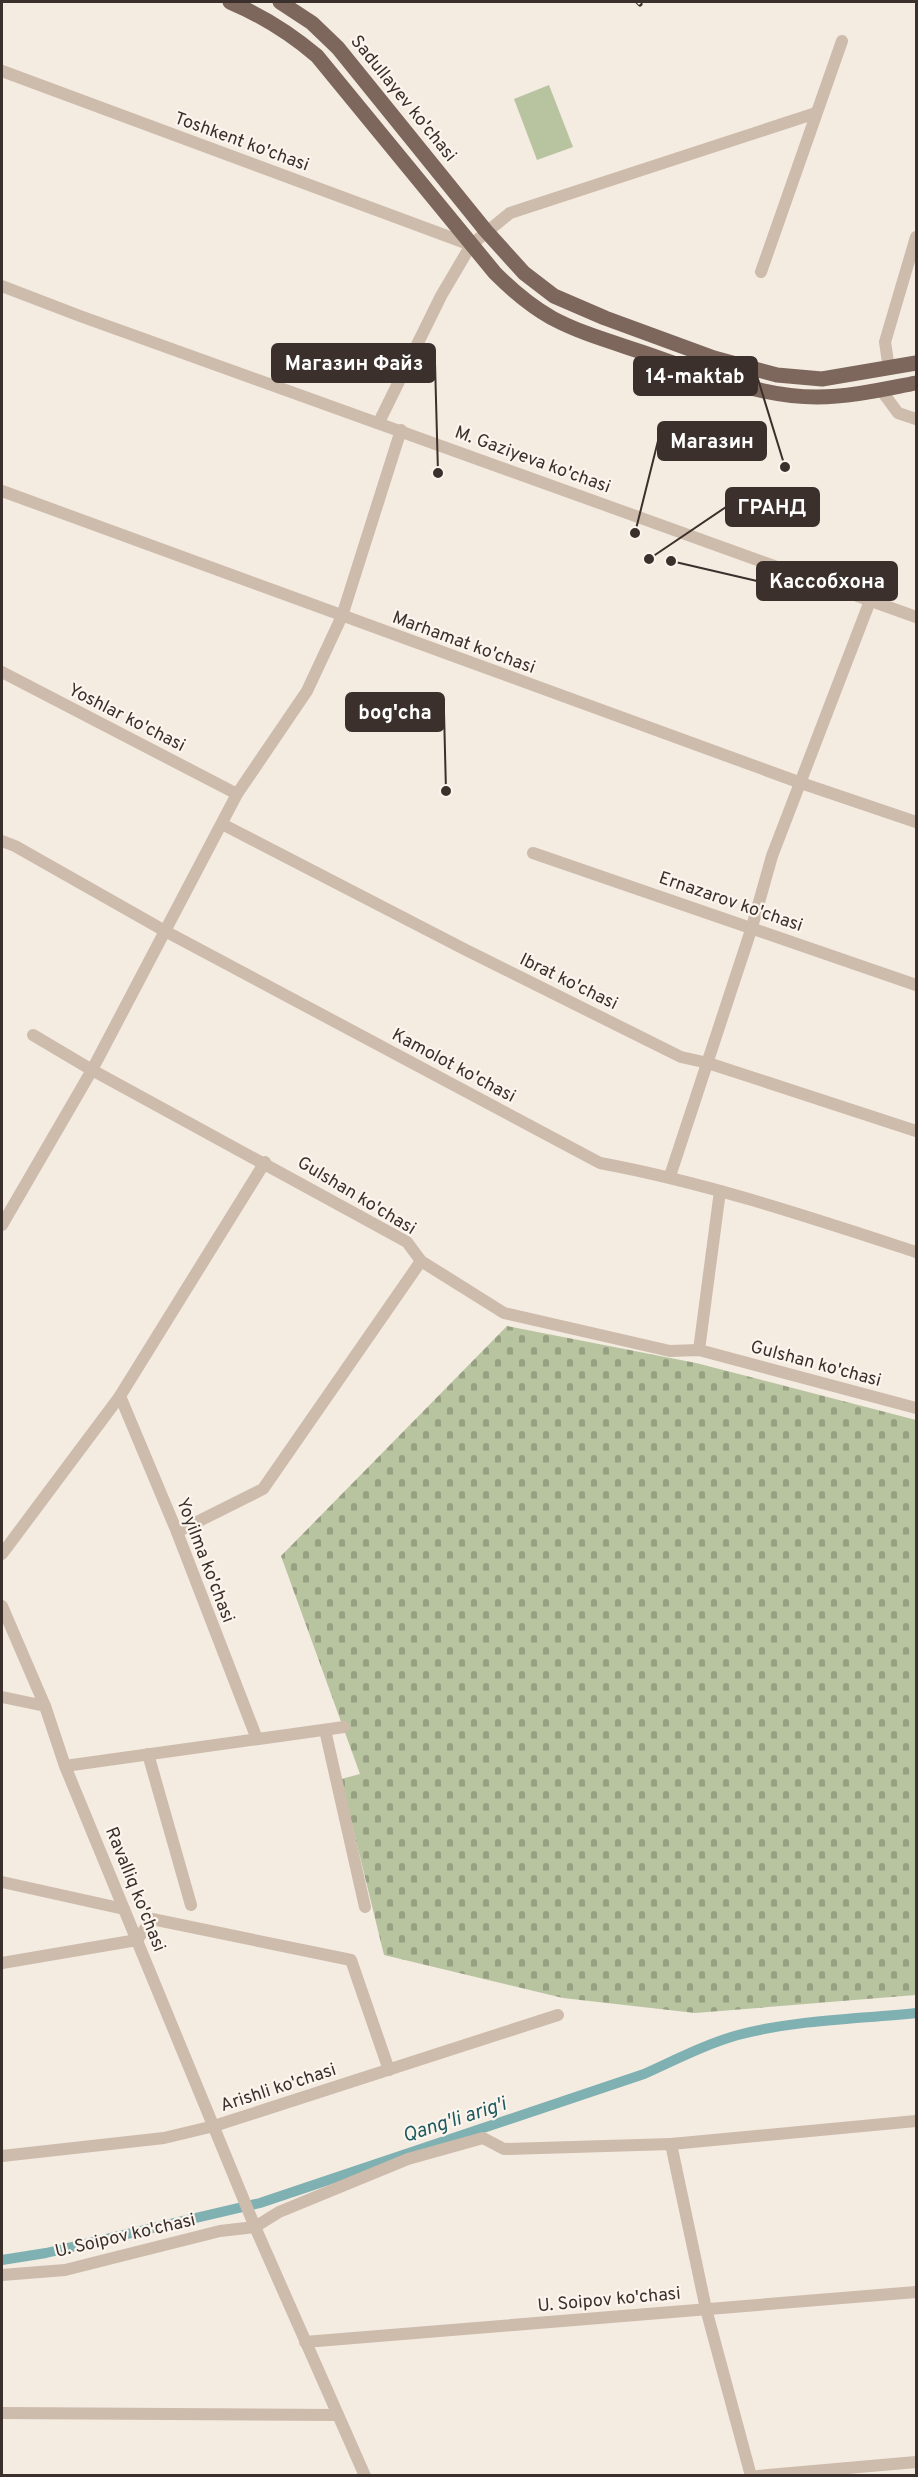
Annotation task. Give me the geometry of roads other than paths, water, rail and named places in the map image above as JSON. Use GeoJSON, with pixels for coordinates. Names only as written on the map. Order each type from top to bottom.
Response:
{"type":"FeatureCollection","features":[{"type":"Feature","properties":{"kind":"main road"},"geometry":{"type":"LineString","coordinates":[[230,2],[257,13],[289,33],[317,56],[495,273],[521,297],[552,318],[585,332],[711,376],[774,393],[816,397],[881,390],[916,383]]}},
{"type":"Feature","properties":{"kind":"main road","name":"Sadullayev ko'chasi"},"geometry":{"type":"LineString","coordinates":[[280,2],[312,23],[338,48],[486,231],[524,273],[554,296],[604,318],[756,371],[822,379],[916,363]]}},
{"type":"Feature","properties":{"kind":"street"},"geometry":{"type":"LineString","coordinates":[[761,272],[842,41]]}},
{"type":"Feature","properties":{"kind":"street","name":"Toshkent ko'chasi"},"geometry":{"type":"LineString","coordinates":[[2,71],[471,245]]}},
{"type":"Feature","properties":{"kind":"street"},"geometry":{"type":"LineString","coordinates":[[379,422],[441,296],[471,245],[510,213],[816,113]]}},
{"type":"Feature","properties":{"kind":"street"},"geometry":{"type":"LineString","coordinates":[[890,369],[885,342],[916,237]]}},
{"type":"Feature","properties":{"kind":"street","name":"M. Gaziyeva ko'chasi"},"geometry":{"type":"LineString","coordinates":[[2,286],[916,617]]}},
{"type":"Feature","properties":{"kind":"street"},"geometry":{"type":"LineString","coordinates":[[881,390],[898,413],[916,419]]}},
{"type":"Feature","properties":{"kind":"street"},"geometry":{"type":"LineString","coordinates":[[2,1225],[93,1070],[237,794],[307,691],[342,616],[401,430]]}},
{"type":"Feature","properties":{"kind":"street","name":"Marhamat ko'chasi"},"geometry":{"type":"LineString","coordinates":[[2,491],[801,783],[916,822]]}},
{"type":"Feature","properties":{"kind":"street"},"geometry":{"type":"LineString","coordinates":[[670,1176],[752,927],[772,856],[870,601]]}},
{"type":"Feature","properties":{"kind":"street","name":"Yoshlar ko'chasi"},"geometry":{"type":"LineString","coordinates":[[2,672],[237,794]]}},
{"type":"Feature","properties":{"kind":"street","name":"Ibrat ko'chasi"},"geometry":{"type":"LineString","coordinates":[[222,824],[455,945],[681,1057],[708,1063],[916,1131]]}},
{"type":"Feature","properties":{"kind":"street","name":"Kamolot ko'chasi"},"geometry":{"type":"LineString","coordinates":[[2,841],[15,846],[165,931],[600,1163],[670,1176],[816,1219],[916,1252]]}},
{"type":"Feature","properties":{"kind":"street","name":"Ernazarov ko'chasi"},"geometry":{"type":"LineString","coordinates":[[533,854],[752,927],[916,985]]}},
{"type":"Feature","properties":{"kind":"street","name":"Gulshan ko'chasi"},"geometry":{"type":"LineString","coordinates":[[33,1035],[407,1242],[421,1261],[504,1313],[670,1351],[699,1350],[916,1408]]}},
{"type":"Feature","properties":{"kind":"street"},"geometry":{"type":"LineString","coordinates":[[2,1554],[120,1396],[265,1162]]}},
{"type":"Feature","properties":{"kind":"street"},"geometry":{"type":"LineString","coordinates":[[699,1350],[720,1191]]}},
{"type":"Feature","properties":{"kind":"street"},"geometry":{"type":"LineString","coordinates":[[177,1532],[263,1489],[421,1261]]}},
{"type":"Feature","properties":{"kind":"street","name":"Yoyilma ko'chasi"},"geometry":{"type":"LineString","coordinates":[[120,1396],[177,1532],[256,1739]]}},
{"type":"Feature","properties":{"kind":"street","name":"Ravalliq ko'chasi"},"geometry":{"type":"LineString","coordinates":[[2,1606],[45,1706],[65,1766],[254,2224],[365,2475]]}},
{"type":"Feature","properties":{"kind":"street"},"geometry":{"type":"LineString","coordinates":[[2,1697],[45,1706]]}},
{"type":"Feature","properties":{"kind":"street"},"geometry":{"type":"LineString","coordinates":[[65,1766],[344,1727]]}},
{"type":"Feature","properties":{"kind":"street"},"geometry":{"type":"LineString","coordinates":[[325,1730],[365,1907]]}},
{"type":"Feature","properties":{"kind":"street"},"geometry":{"type":"LineString","coordinates":[[148,1754],[191,1905]]}},
{"type":"Feature","properties":{"kind":"street"},"geometry":{"type":"LineString","coordinates":[[2,1882],[124,1909]]}},
{"type":"Feature","properties":{"kind":"street"},"geometry":{"type":"LineString","coordinates":[[2,1963],[137,1940],[152,1919],[351,1960],[389,2070]]}},
{"type":"Feature","properties":{"kind":"street","name":"Arishli ko'chasi"},"geometry":{"type":"LineString","coordinates":[[2,2156],[164,2138],[214,2126],[558,2015]]}},
{"type":"Feature","properties":{"kind":"street"},"geometry":{"type":"LineString","coordinates":[[254,2224],[279,2211],[408,2158],[483,2138],[504,2149],[671,2144],[916,2121]]}},
{"type":"Feature","properties":{"kind":"street"},"geometry":{"type":"LineString","coordinates":[[671,2144],[706,2309],[751,2475]]}},
{"type":"Feature","properties":{"kind":"street","name":"U. Soipov ko'chasi"},"geometry":{"type":"LineString","coordinates":[[2,2275],[65,2270],[254,2224]]}},
{"type":"Feature","properties":{"kind":"street","name":"U. Soipov ko'chasi"},"geometry":{"type":"LineString","coordinates":[[305,2342],[916,2292]]}},
{"type":"Feature","properties":{"kind":"street"},"geometry":{"type":"LineString","coordinates":[[2,2413],[337,2415]]}},
{"type":"Feature","properties":{"kind":"street"},"geometry":{"type":"LineString","coordinates":[[758,2475],[916,2462]]}},
{"type":"Feature","properties":{"kind":"waterway","name":"Qang'li arig'i"},"geometry":{"type":"LineString","coordinates":[[2,2260],[46,2253],[260,2203],[644,2074],[738,2035],[804,2023],[916,2013]]}},
{"type":"Feature","properties":{"kind":"place","name":"14-maktab"},"geometry":{"type":"Point","coordinates":[785,467]}},
{"type":"Feature","properties":{"kind":"place","name":"Магазин Файз"},"geometry":{"type":"Point","coordinates":[438,473]}},
{"type":"Feature","properties":{"kind":"place","name":"Магазин"},"geometry":{"type":"Point","coordinates":[635,533]}},
{"type":"Feature","properties":{"kind":"place","name":"ГРАНД"},"geometry":{"type":"Point","coordinates":[649,559]}},
{"type":"Feature","properties":{"kind":"place","name":"Кассобхона"},"geometry":{"type":"Point","coordinates":[671,561]}},
{"type":"Feature","properties":{"kind":"place","name":"bog'cha"},"geometry":{"type":"Point","coordinates":[446,791]}}]}
